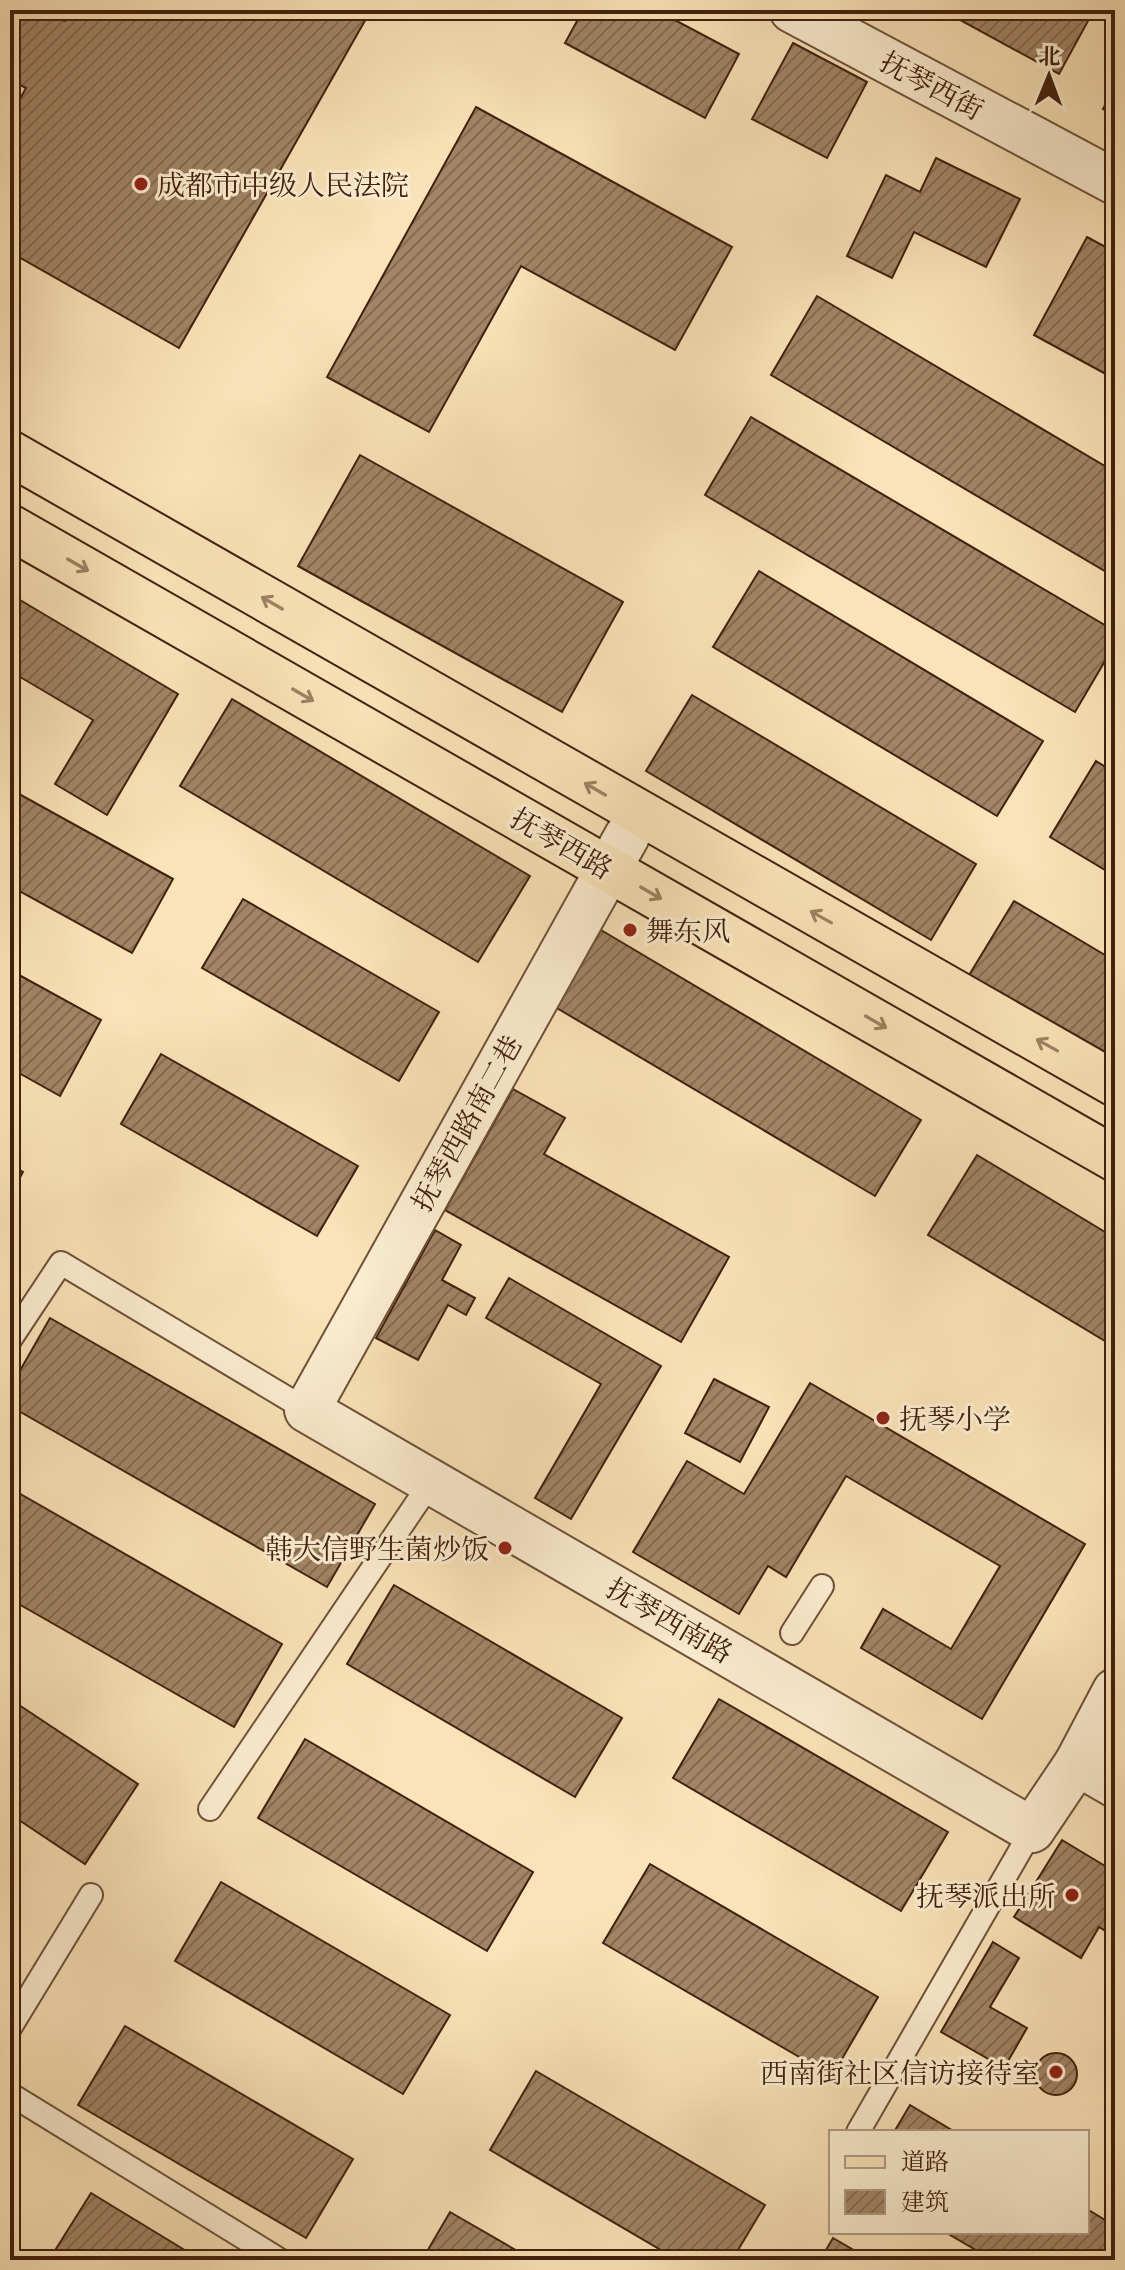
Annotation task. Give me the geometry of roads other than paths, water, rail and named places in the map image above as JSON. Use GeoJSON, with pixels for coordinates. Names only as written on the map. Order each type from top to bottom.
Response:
{"type":"FeatureCollection","features":[{"type":"Feature","properties":{"kind":"main road"},"geometry":{"type":"LineString","coordinates":[[10,453],[1115,1084]]}},
{"type":"Feature","properties":{"kind":"main road","name":"抚琴西路"},"geometry":{"type":"LineString","coordinates":[[10,527],[617,852],[1115,1159]]}},
{"type":"Feature","properties":{"kind":"street","name":"抚琴西街"},"geometry":{"type":"LineString","coordinates":[[792,10],[1115,182]]}},
{"type":"Feature","properties":{"kind":"street","name":"抚琴西路南二巷"},"geometry":{"type":"LineString","coordinates":[[307,1410],[617,852]]}},
{"type":"Feature","properties":{"kind":"street","name":"抚琴西南路"},"geometry":{"type":"LineString","coordinates":[[307,1410],[1032,1830]]}},
{"type":"Feature","properties":{"kind":"street"},"geometry":{"type":"LineString","coordinates":[[1032,1830],[1077,1763],[1115,1691]]}},
{"type":"Feature","properties":{"kind":"street"},"geometry":{"type":"LineString","coordinates":[[1077,1763],[1115,1785]]}},
{"type":"Feature","properties":{"kind":"lane"},"geometry":{"type":"LineString","coordinates":[[10,1340],[61,1263],[307,1410]]}},
{"type":"Feature","properties":{"kind":"lane"},"geometry":{"type":"LineString","coordinates":[[210,1809],[431,1482]]}},
{"type":"Feature","properties":{"kind":"lane"},"geometry":{"type":"LineString","coordinates":[[792,1633],[822,1586]]}},
{"type":"Feature","properties":{"kind":"lane"},"geometry":{"type":"LineString","coordinates":[[859,2130],[1032,1830]]}},
{"type":"Feature","properties":{"kind":"lane"},"geometry":{"type":"LineString","coordinates":[[10,2028],[91,1895]]}},
{"type":"Feature","properties":{"kind":"lane"},"geometry":{"type":"LineString","coordinates":[[10,2094],[280,2260]]}},
{"type":"Feature","properties":{"kind":"place","name":"成都市中级人民法院"},"geometry":{"type":"Point","coordinates":[141,184]}},
{"type":"Feature","properties":{"kind":"place","name":"舞东风"},"geometry":{"type":"Point","coordinates":[630,930]}},
{"type":"Feature","properties":{"kind":"place","name":"抚琴小学"},"geometry":{"type":"Point","coordinates":[883,1418]}},
{"type":"Feature","properties":{"kind":"place","name":"韩大信野生菌炒饭"},"geometry":{"type":"Point","coordinates":[505,1548]}},
{"type":"Feature","properties":{"kind":"place","name":"抚琴派出所"},"geometry":{"type":"Point","coordinates":[1072,1895]}},
{"type":"Feature","properties":{"kind":"place","name":"西南街社区信访接待室"},"geometry":{"type":"Point","coordinates":[1056,2072]}}]}
